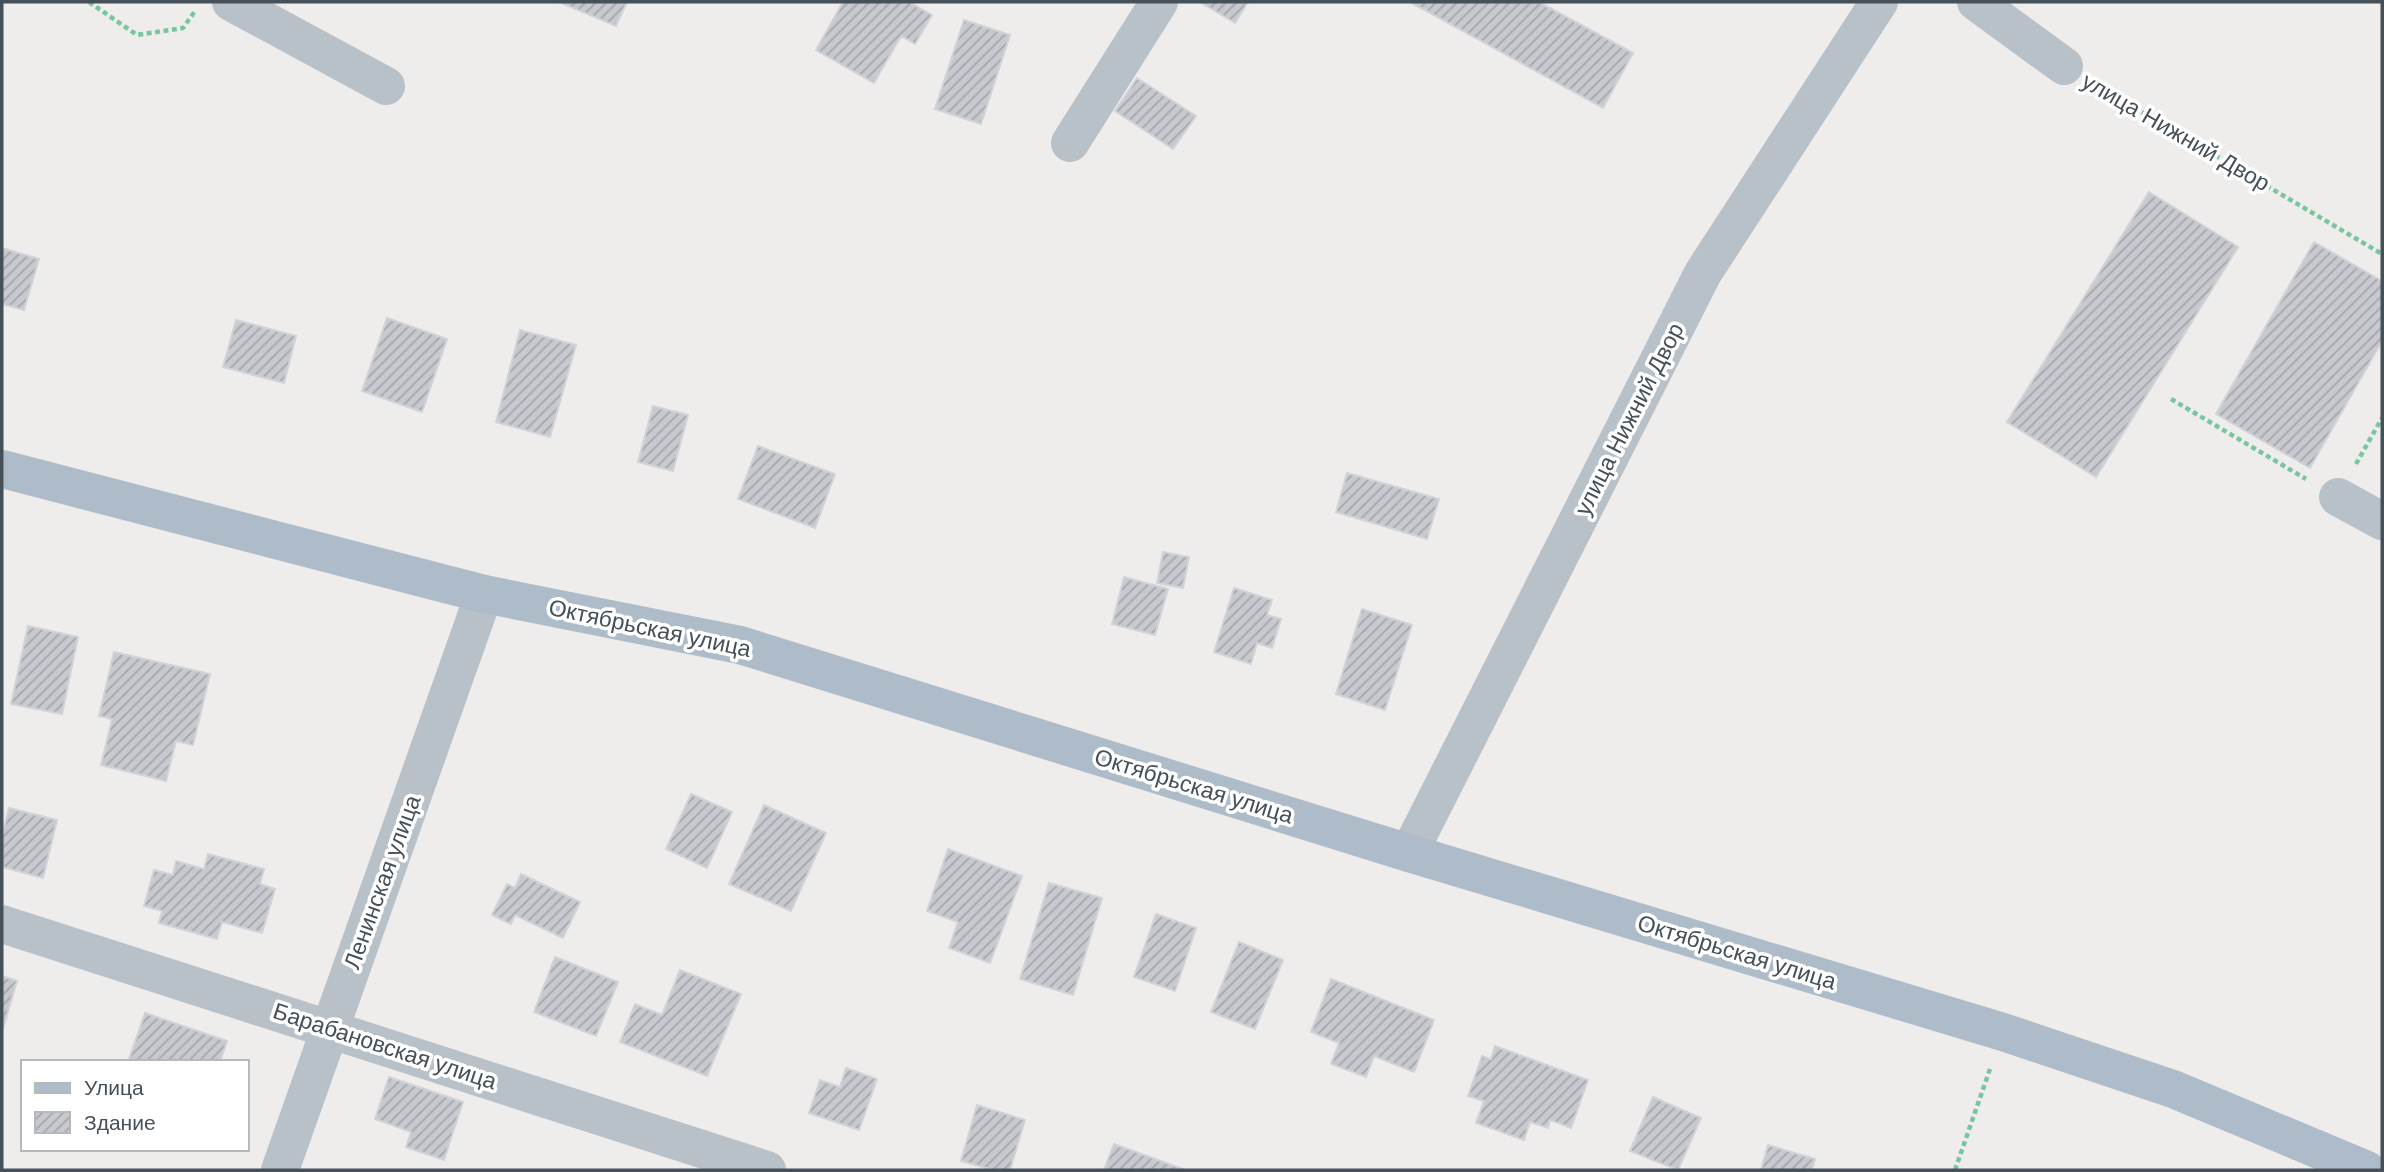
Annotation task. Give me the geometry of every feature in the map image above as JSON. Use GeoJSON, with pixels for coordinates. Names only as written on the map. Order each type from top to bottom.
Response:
{"type":"FeatureCollection","features":[{"type":"Feature","properties":{"kind":"main road","name":"Октябрьская улица"},"geometry":{"type":"LineString","coordinates":[[2,468],[484,594],[740,645],[1409,853],[2003,1032],[2173,1089],[2367,1170]]}},
{"type":"Feature","properties":{"kind":"street"},"geometry":{"type":"LineString","coordinates":[[231,2],[386,86]]}},
{"type":"Feature","properties":{"kind":"street"},"geometry":{"type":"LineString","coordinates":[[1070,143],[1159,2]]}},
{"type":"Feature","properties":{"kind":"street","name":"улица Нижний Двор"},"geometry":{"type":"LineString","coordinates":[[1409,853],[1703,272],[1879,2]]}},
{"type":"Feature","properties":{"kind":"street","name":"улица Нижний Двор"},"geometry":{"type":"LineString","coordinates":[[1976,2],[2064,66]]}},
{"type":"Feature","properties":{"kind":"street"},"geometry":{"type":"LineString","coordinates":[[2338,497],[2382,521]]}},
{"type":"Feature","properties":{"kind":"street","name":"Ленинская улица"},"geometry":{"type":"LineString","coordinates":[[280,1170],[484,594]]}},
{"type":"Feature","properties":{"kind":"street","name":"Барабановская улица"},"geometry":{"type":"LineString","coordinates":[[2,924],[767,1170]]}},
{"type":"Feature","properties":{"kind":"path"},"geometry":{"type":"LineString","coordinates":[[89,2],[138,34],[183,28],[202,2]]}},
{"type":"Feature","properties":{"kind":"path","name":"улица Нижний Двор"},"geometry":{"type":"LineString","coordinates":[[2064,66],[2382,254]]}},
{"type":"Feature","properties":{"kind":"path"},"geometry":{"type":"LineString","coordinates":[[2171,399],[2338,497],[2382,418]]}},
{"type":"Feature","properties":{"kind":"path"},"geometry":{"type":"LineString","coordinates":[[1955,1170],[2003,1032]]}},
{"type":"Feature","properties":{"kind":"building"},"geometry":{"type":"Polygon","coordinates":[[[559,2],[627,2],[616,26],[559,2]]]}},
{"type":"Feature","properties":{"kind":"building"},"geometry":{"type":"Polygon","coordinates":[[[843,2],[909,2],[932,15],[915,44],[901,36],[874,83],[816,50],[843,2]]]}},
{"type":"Feature","properties":{"kind":"building"},"geometry":{"type":"Polygon","coordinates":[[[1200,2],[1248,2],[1235,23],[1200,2]]]}},
{"type":"Feature","properties":{"kind":"building"},"geometry":{"type":"Polygon","coordinates":[[[1410,2],[1539,2],[1633,53],[1603,108],[1410,2]]]}},
{"type":"Feature","properties":{"kind":"building"},"geometry":{"type":"Polygon","coordinates":[[[964,20],[1010,35],[981,124],[935,109],[964,20]]]}},
{"type":"Feature","properties":{"kind":"building"},"geometry":{"type":"Polygon","coordinates":[[[1137,78],[1196,116],[1173,149],[1115,111],[1137,78]]]}},
{"type":"Feature","properties":{"kind":"building"},"geometry":{"type":"Polygon","coordinates":[[[2149,192],[2238,247],[2096,477],[2007,422],[2149,192]]]}},
{"type":"Feature","properties":{"kind":"building"},"geometry":{"type":"Polygon","coordinates":[[[2314,242],[2382,281],[2382,341],[2310,468],[2216,414],[2314,242]]]}},
{"type":"Feature","properties":{"kind":"building"},"geometry":{"type":"Polygon","coordinates":[[[2,248],[39,259],[24,310],[2,304],[2,248]]]}},
{"type":"Feature","properties":{"kind":"building"},"geometry":{"type":"Polygon","coordinates":[[[387,318],[447,339],[422,412],[362,391],[387,318]]]}},
{"type":"Feature","properties":{"kind":"building"},"geometry":{"type":"Polygon","coordinates":[[[236,320],[296,336],[284,383],[223,367],[236,320]]]}},
{"type":"Feature","properties":{"kind":"building"},"geometry":{"type":"Polygon","coordinates":[[[520,330],[576,345],[550,437],[496,422],[520,330]]]}},
{"type":"Feature","properties":{"kind":"building"},"geometry":{"type":"Polygon","coordinates":[[[653,406],[688,415],[673,471],[638,462],[653,406]]]}},
{"type":"Feature","properties":{"kind":"building"},"geometry":{"type":"Polygon","coordinates":[[[758,446],[835,474],[815,528],[738,499],[758,446]]]}},
{"type":"Feature","properties":{"kind":"building"},"geometry":{"type":"Polygon","coordinates":[[[1347,473],[1439,499],[1427,539],[1336,512],[1347,473]]]}},
{"type":"Feature","properties":{"kind":"building"},"geometry":{"type":"Polygon","coordinates":[[[1163,552],[1189,557],[1183,588],[1157,583],[1163,552]]]}},
{"type":"Feature","properties":{"kind":"building"},"geometry":{"type":"Polygon","coordinates":[[[1124,577],[1168,589],[1155,635],[1112,624],[1124,577]]]}},
{"type":"Feature","properties":{"kind":"building"},"geometry":{"type":"Polygon","coordinates":[[[1234,588],[1272,600],[1267,615],[1281,619],[1272,648],[1257,643],[1251,664],[1214,652],[1234,588]]]}},
{"type":"Feature","properties":{"kind":"building"},"geometry":{"type":"Polygon","coordinates":[[[1362,609],[1412,625],[1385,710],[1336,694],[1362,609]]]}},
{"type":"Feature","properties":{"kind":"building"},"geometry":{"type":"Polygon","coordinates":[[[28,626],[78,637],[62,714],[11,704],[28,626]]]}},
{"type":"Feature","properties":{"kind":"building"},"geometry":{"type":"Polygon","coordinates":[[[114,652],[210,674],[193,745],[176,741],[166,781],[101,765],[112,719],[99,716],[114,652]]]}},
{"type":"Feature","properties":{"kind":"building"},"geometry":{"type":"Polygon","coordinates":[[[691,794],[732,812],[707,868],[666,849],[691,794]]]}},
{"type":"Feature","properties":{"kind":"building"},"geometry":{"type":"Polygon","coordinates":[[[764,805],[826,833],[791,911],[729,884],[764,805]]]}},
{"type":"Feature","properties":{"kind":"building"},"geometry":{"type":"Polygon","coordinates":[[[9,808],[57,820],[43,878],[2,867],[2,836],[9,808]]]}},
{"type":"Feature","properties":{"kind":"building"},"geometry":{"type":"Polygon","coordinates":[[[948,849],[1022,876],[990,963],[949,948],[958,922],[927,911],[948,849]]]}},
{"type":"Feature","properties":{"kind":"building"},"geometry":{"type":"Polygon","coordinates":[[[208,854],[264,869],[260,884],[275,889],[262,933],[222,922],[217,939],[159,923],[162,911],[144,906],[154,870],[173,875],[176,861],[204,869],[208,854]]]}},
{"type":"Feature","properties":{"kind":"building"},"geometry":{"type":"Polygon","coordinates":[[[521,874],[580,902],[563,938],[515,915],[511,924],[492,915],[507,884],[515,888],[521,874]]]}},
{"type":"Feature","properties":{"kind":"building"},"geometry":{"type":"Polygon","coordinates":[[[1049,883],[1102,898],[1073,995],[1020,979],[1049,883]]]}},
{"type":"Feature","properties":{"kind":"building"},"geometry":{"type":"Polygon","coordinates":[[[1156,914],[1196,928],[1175,991],[1134,977],[1156,914]]]}},
{"type":"Feature","properties":{"kind":"building"},"geometry":{"type":"Polygon","coordinates":[[[1239,942],[1283,960],[1255,1029],[1211,1012],[1239,942]]]}},
{"type":"Feature","properties":{"kind":"building"},"geometry":{"type":"Polygon","coordinates":[[[555,957],[618,982],[596,1036],[534,1012],[555,957]]]}},
{"type":"Feature","properties":{"kind":"building"},"geometry":{"type":"Polygon","coordinates":[[[680,970],[741,994],[707,1076],[620,1042],[635,1004],[662,1015],[680,970]]]}},
{"type":"Feature","properties":{"kind":"building"},"geometry":{"type":"Polygon","coordinates":[[[2,976],[17,981],[2,1032],[2,976]]]}},
{"type":"Feature","properties":{"kind":"building"},"geometry":{"type":"Polygon","coordinates":[[[1331,979],[1434,1020],[1414,1072],[1374,1056],[1366,1077],[1331,1064],[1339,1043],[1311,1032],[1331,979]]]}},
{"type":"Feature","properties":{"kind":"building"},"geometry":{"type":"Polygon","coordinates":[[[145,1013],[227,1041],[221,1060],[129,1060],[145,1013]]]}},
{"type":"Feature","properties":{"kind":"building"},"geometry":{"type":"Polygon","coordinates":[[[1495,1046],[1588,1080],[1571,1128],[1550,1120],[1548,1128],[1530,1122],[1524,1140],[1476,1123],[1484,1101],[1468,1096],[1482,1056],[1491,1059],[1495,1046]]]}},
{"type":"Feature","properties":{"kind":"building"},"geometry":{"type":"Polygon","coordinates":[[[846,1068],[877,1079],[859,1130],[809,1113],[820,1080],[840,1087],[846,1068]]]}},
{"type":"Feature","properties":{"kind":"building"},"geometry":{"type":"Polygon","coordinates":[[[389,1077],[463,1102],[444,1160],[406,1147],[411,1132],[375,1119],[389,1077]]]}},
{"type":"Feature","properties":{"kind":"building"},"geometry":{"type":"Polygon","coordinates":[[[1653,1097],[1701,1118],[1678,1170],[1630,1151],[1653,1097]]]}},
{"type":"Feature","properties":{"kind":"building"},"geometry":{"type":"Polygon","coordinates":[[[977,1105],[1025,1120],[1010,1170],[993,1170],[961,1161],[977,1105]]]}},
{"type":"Feature","properties":{"kind":"building"},"geometry":{"type":"Polygon","coordinates":[[[1114,1144],[1183,1169],[1104,1170],[1114,1144]]]}},
{"type":"Feature","properties":{"kind":"building"},"geometry":{"type":"Polygon","coordinates":[[[1768,1145],[1815,1159],[1812,1170],[1761,1170],[1768,1145]]]}}]}
